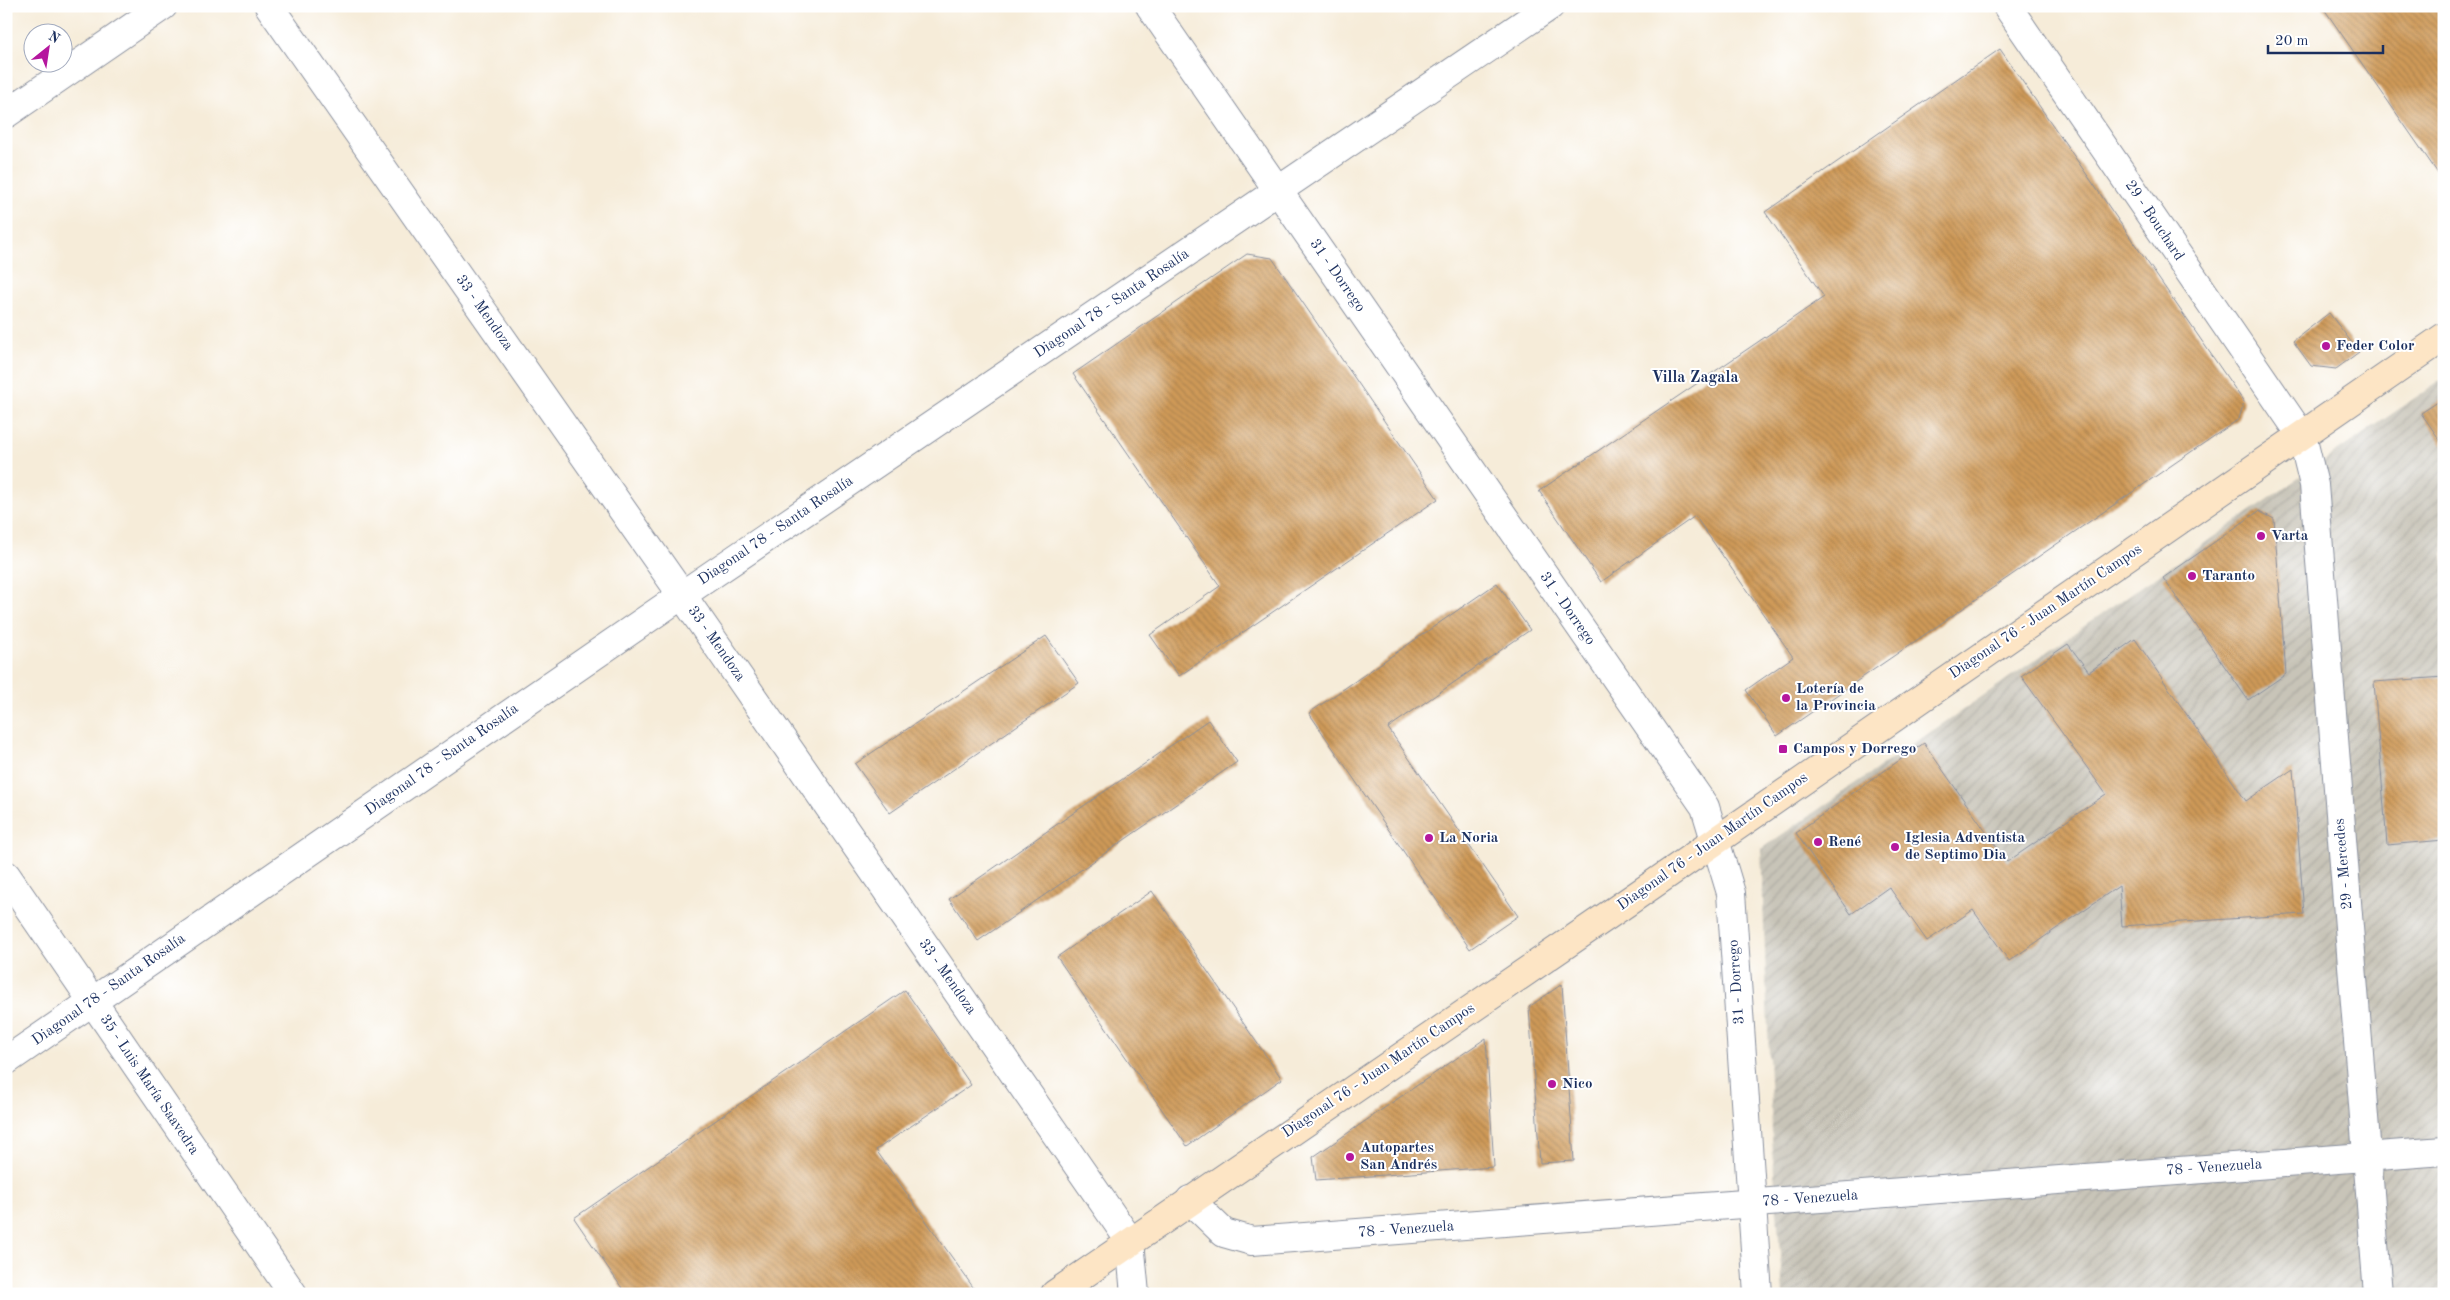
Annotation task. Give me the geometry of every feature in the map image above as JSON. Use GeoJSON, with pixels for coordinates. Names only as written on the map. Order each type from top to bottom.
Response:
{"type":"FeatureCollection","features":[{"type":"Feature","properties":{"kind":"main road","name":"Diagonal 76 - Juan Martín Campos"},"geometry":{"type":"LineString","coordinates":[[1055,1294],[1626,903],[2444,336]]}},
{"type":"Feature","properties":{"kind":"street"},"geometry":{"type":"LineString","coordinates":[[6,114],[163,6]]}},
{"type":"Feature","properties":{"kind":"street","name":"33 - Mendoza"},"geometry":{"type":"LineString","coordinates":[[269,6],[682,595],[1130,1241],[1136,1294]]}},
{"type":"Feature","properties":{"kind":"street","name":"31 - Dorrego"},"geometry":{"type":"LineString","coordinates":[[1150,6],[1705,807],[1731,893],[1758,1294]]}},
{"type":"Feature","properties":{"kind":"street","name":"Diagonal 78 - Santa Rosalía"},"geometry":{"type":"LineString","coordinates":[[6,1061],[682,595],[1550,6]]}},
{"type":"Feature","properties":{"kind":"street","name":"29 - Bouchard"},"geometry":{"type":"LineString","coordinates":[[2007,6],[2302,436]]}},
{"type":"Feature","properties":{"kind":"street","name":"29 - Mercedes"},"geometry":{"type":"LineString","coordinates":[[2302,436],[2314,485],[2378,1294]]}},
{"type":"Feature","properties":{"kind":"street","name":"35 - Luis María Saavedra"},"geometry":{"type":"LineString","coordinates":[[6,875],[292,1294]]}},
{"type":"Feature","properties":{"kind":"street","name":"78 - Venezuela"},"geometry":{"type":"LineString","coordinates":[[1190,1200],[1224,1232],[1252,1241],[2444,1151]]}},
{"type":"Feature","properties":{"kind":"shaded area"},"geometry":{"type":"Polygon","coordinates":[[[2444,378],[2444,1294],[1783,1294],[1773,1158],[1761,849],[2444,378]]]}},
{"type":"Feature","properties":{"kind":"building"},"geometry":{"type":"Polygon","coordinates":[[[2322,6],[2444,6],[2444,182],[2322,6]]]}},
{"type":"Feature","properties":{"kind":"building"},"geometry":{"type":"Polygon","coordinates":[[[2000,49],[2244,402],[2239,419],[1777,736],[1746,690],[1793,657],[1695,516],[1601,582],[1539,491],[1824,297],[1765,212],[2000,49]]]}},
{"type":"Feature","properties":{"kind":"building"},"geometry":{"type":"Polygon","coordinates":[[[1247,254],[1272,258],[1438,499],[1179,676],[1150,635],[1220,586],[1073,374],[1247,254]]]}},
{"type":"Feature","properties":{"kind":"building","name":"Feder Color"},"geometry":{"type":"Polygon","coordinates":[[[2329,313],[2359,352],[2336,369],[2311,366],[2293,341],[2329,313]]]}},
{"type":"Feature","properties":{"kind":"building"},"geometry":{"type":"Polygon","coordinates":[[[2444,398],[2444,446],[2421,413],[2444,398]]]}},
{"type":"Feature","properties":{"kind":"building"},"geometry":{"type":"Polygon","coordinates":[[[2259,511],[2274,519],[2286,674],[2248,700],[2163,578],[2259,511]]]}},
{"type":"Feature","properties":{"kind":"building"},"geometry":{"type":"Polygon","coordinates":[[[1497,583],[1530,630],[1388,728],[1518,916],[1470,949],[1309,713],[1497,583]]]}},
{"type":"Feature","properties":{"kind":"building"},"geometry":{"type":"Polygon","coordinates":[[[1046,636],[1079,683],[890,813],[855,764],[1046,636]]]}},
{"type":"Feature","properties":{"kind":"building"},"geometry":{"type":"Polygon","coordinates":[[[2135,639],[2246,801],[2293,769],[2304,914],[2122,926],[2119,886],[2009,961],[1973,910],[1927,941],[1889,887],[1851,914],[1796,833],[1924,743],[2007,862],[2106,794],[2021,676],[2068,644],[2089,672],[2135,639]]]}},
{"type":"Feature","properties":{"kind":"building"},"geometry":{"type":"Polygon","coordinates":[[[2444,677],[2444,840],[2387,845],[2374,682],[2444,677]]]}},
{"type":"Feature","properties":{"kind":"building"},"geometry":{"type":"Polygon","coordinates":[[[1208,720],[1237,762],[978,941],[949,899],[1208,720]]]}},
{"type":"Feature","properties":{"kind":"building"},"geometry":{"type":"Polygon","coordinates":[[[1152,891],[1282,1079],[1187,1146],[1057,957],[1152,891]]]}},
{"type":"Feature","properties":{"kind":"building","name":"Nico"},"geometry":{"type":"Polygon","coordinates":[[[1562,984],[1574,1161],[1540,1163],[1529,1007],[1562,984]]]}},
{"type":"Feature","properties":{"kind":"building"},"geometry":{"type":"Polygon","coordinates":[[[905,990],[971,1085],[876,1150],[975,1290],[970,1294],[626,1294],[574,1218],[905,990]]]}},
{"type":"Feature","properties":{"kind":"building"},"geometry":{"type":"Polygon","coordinates":[[[1486,1038],[1494,1167],[1316,1180],[1313,1157],[1486,1038]]]}},
{"type":"Feature","properties":{"kind":"place","name":"Feder Color"},"geometry":{"type":"Point","coordinates":[2326,346]}},
{"type":"Feature","properties":{"kind":"place","name":"Varta"},"geometry":{"type":"Point","coordinates":[2261,536]}},
{"type":"Feature","properties":{"kind":"place","name":"Taranto"},"geometry":{"type":"Point","coordinates":[2192,576]}},
{"type":"Feature","properties":{"kind":"place","name":"Lotería de la Provincia"},"geometry":{"type":"Point","coordinates":[1786,698]}},
{"type":"Feature","properties":{"kind":"place","name":"Campos y Dorrego"},"geometry":{"type":"Point","coordinates":[1783,749]}},
{"type":"Feature","properties":{"kind":"place","name":"La Noria"},"geometry":{"type":"Point","coordinates":[1429,838]}},
{"type":"Feature","properties":{"kind":"place","name":"René"},"geometry":{"type":"Point","coordinates":[1818,842]}},
{"type":"Feature","properties":{"kind":"place","name":"Iglesia Adventista de Septimo Dia"},"geometry":{"type":"Point","coordinates":[1895,847]}},
{"type":"Feature","properties":{"kind":"place","name":"Nico"},"geometry":{"type":"Point","coordinates":[1552,1084]}},
{"type":"Feature","properties":{"kind":"place","name":"Autopartes San Andrés"},"geometry":{"type":"Point","coordinates":[1350,1157]}},
{"type":"Feature","properties":{"kind":"district","name":"Villa Zagala"},"geometry":{"type":"Point","coordinates":[1695,378]}}]}
